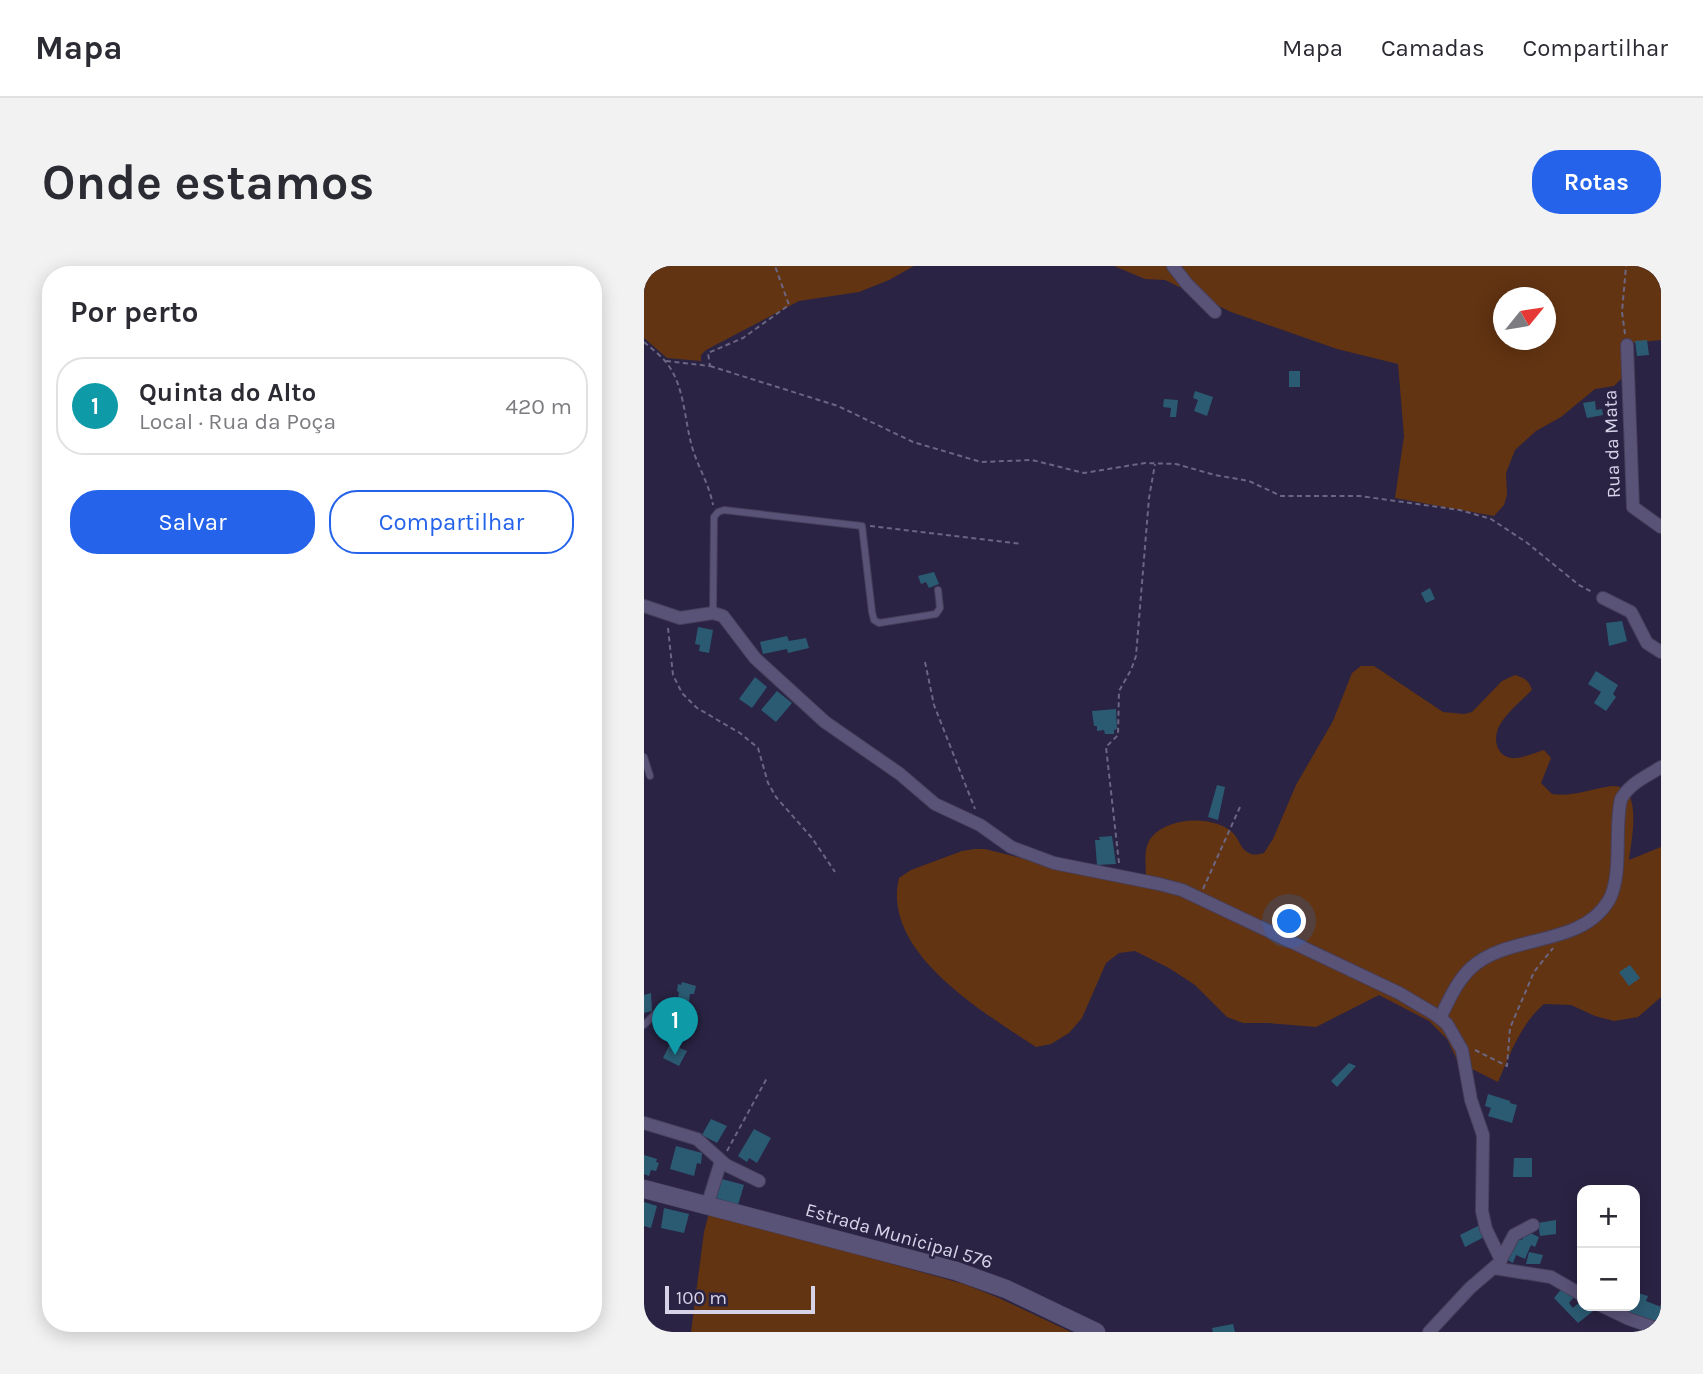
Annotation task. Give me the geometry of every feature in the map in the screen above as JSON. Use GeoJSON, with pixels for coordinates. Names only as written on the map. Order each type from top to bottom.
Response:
{"type":"FeatureCollection","features":[{"type":"Feature","properties":{"kind":"main road","name":"Estrada Municipal 576"},"geometry":{"type":"LineString","coordinates":[[644,1189],[972,1276],[1023,1296],[1096,1332]]}},
{"type":"Feature","properties":{"kind":"street"},"geometry":{"type":"LineString","coordinates":[[1173,266],[1214,312]]}},
{"type":"Feature","properties":{"kind":"street","name":"Rua da Mata"},"geometry":{"type":"LineString","coordinates":[[1627,345],[1633,507],[1661,527]]}},
{"type":"Feature","properties":{"kind":"street"},"geometry":{"type":"LineString","coordinates":[[1603,598],[1631,612],[1647,643],[1661,652]]}},
{"type":"Feature","properties":{"kind":"street"},"geometry":{"type":"LineString","coordinates":[[644,606],[683,618],[713,613],[725,617],[755,658],[832,728],[900,774],[935,804],[977,824],[1011,847],[1035,858],[1065,866],[1167,885],[1388,988],[1440,1018],[1459,1043],[1466,1064],[1471,1104],[1484,1139],[1481,1191],[1483,1216],[1498,1264]]}},
{"type":"Feature","properties":{"kind":"street"},"geometry":{"type":"LineString","coordinates":[[1440,1018],[1463,977],[1479,962],[1497,952],[1567,931],[1593,917],[1609,900],[1615,882],[1621,799],[1633,784],[1661,767]]}},
{"type":"Feature","properties":{"kind":"street"},"geometry":{"type":"LineString","coordinates":[[644,1124],[697,1139],[721,1161],[759,1181]]}},
{"type":"Feature","properties":{"kind":"street"},"geometry":{"type":"LineString","coordinates":[[707,1206],[721,1161]]}},
{"type":"Feature","properties":{"kind":"street"},"geometry":{"type":"LineString","coordinates":[[1429,1332],[1472,1285],[1498,1264],[1514,1235],[1534,1224]]}},
{"type":"Feature","properties":{"kind":"street"},"geometry":{"type":"LineString","coordinates":[[1498,1264],[1551,1277],[1577,1292]]}},
{"type":"Feature","properties":{"kind":"street"},"geometry":{"type":"LineString","coordinates":[[1612,1311],[1661,1330]]}},
{"type":"Feature","properties":{"kind":"lane"},"geometry":{"type":"LineString","coordinates":[[713,613],[715,514],[724,510],[862,526],[872,612],[877,622],[885,623],[937,613],[940,605],[938,590]]}},
{"type":"Feature","properties":{"kind":"lane"},"geometry":{"type":"LineString","coordinates":[[644,757],[650,776]]}},
{"type":"Feature","properties":{"kind":"lane"},"geometry":{"type":"LineString","coordinates":[[644,1025],[656,1013]]}},
{"type":"Feature","properties":{"kind":"path"},"geometry":{"type":"LineString","coordinates":[[710,366],[708,353],[743,338],[789,305],[775,266]]}},
{"type":"Feature","properties":{"kind":"path"},"geometry":{"type":"LineString","coordinates":[[1626,266],[1622,312],[1627,345]]}},
{"type":"Feature","properties":{"kind":"path"},"geometry":{"type":"LineString","coordinates":[[644,342],[666,362],[679,387],[691,444],[710,487],[715,514]]}},
{"type":"Feature","properties":{"kind":"path"},"geometry":{"type":"LineString","coordinates":[[666,362],[710,366],[838,406],[913,442],[981,462],[1032,460],[1084,473],[1155,463],[1176,464],[1249,481],[1281,496],[1360,496],[1460,510],[1491,519],[1579,585],[1603,598]]}},
{"type":"Feature","properties":{"kind":"path"},"geometry":{"type":"LineString","coordinates":[[1121,876],[1106,747],[1118,734],[1119,691],[1135,662],[1149,498],[1155,463]]}},
{"type":"Feature","properties":{"kind":"path"},"geometry":{"type":"LineString","coordinates":[[862,526],[1021,544]]}},
{"type":"Feature","properties":{"kind":"path"},"geometry":{"type":"LineString","coordinates":[[667,615],[672,669],[682,693],[697,708],[740,733],[758,748],[768,783],[776,797],[813,838],[835,872]]}},
{"type":"Feature","properties":{"kind":"path"},"geometry":{"type":"LineString","coordinates":[[925,662],[934,705],[970,793],[977,824]]}},
{"type":"Feature","properties":{"kind":"path"},"geometry":{"type":"LineString","coordinates":[[1199,898],[1240,807]]}},
{"type":"Feature","properties":{"kind":"path"},"geometry":{"type":"LineString","coordinates":[[1459,1043],[1507,1066],[1510,1028],[1534,972],[1567,931]]}},
{"type":"Feature","properties":{"kind":"path"},"geometry":{"type":"LineString","coordinates":[[721,1161],[767,1079]]}},
{"type":"Feature","properties":{"kind":"shaded area"},"geometry":{"type":"Polygon","coordinates":[[[644,266],[914,266],[859,292],[799,301],[706,350],[701,355],[701,361],[667,358],[644,338],[644,266]]]}},
{"type":"Feature","properties":{"kind":"shaded area"},"geometry":{"type":"Polygon","coordinates":[[[1114,266],[1661,266],[1661,340],[1631,343],[1631,369],[1614,386],[1595,389],[1561,417],[1536,431],[1515,450],[1506,473],[1507,495],[1504,505],[1494,516],[1395,498],[1404,436],[1398,364],[1337,349],[1231,312],[1165,280],[1145,279],[1114,266]]]}},
{"type":"Feature","properties":{"kind":"shaded area"},"geometry":{"type":"Polygon","coordinates":[[[1361,666],[1374,666],[1443,712],[1464,714],[1472,712],[1502,681],[1515,675],[1521,677],[1528,682],[1532,690],[1501,723],[1496,735],[1500,752],[1510,758],[1517,758],[1544,750],[1551,758],[1541,783],[1552,794],[1573,794],[1606,787],[1619,787],[1627,792],[1633,813],[1629,860],[1661,847],[1661,997],[1638,1017],[1614,1021],[1571,1005],[1544,1004],[1522,1031],[1498,1082],[1458,1062],[1447,1039],[1429,1021],[1379,995],[1316,1027],[1243,1023],[1227,1017],[1195,985],[1135,951],[1119,953],[1106,963],[1082,1018],[1069,1033],[1051,1044],[1036,1047],[965,998],[942,978],[921,955],[906,931],[898,905],[899,878],[911,870],[962,851],[985,849],[1081,873],[1145,884],[1145,857],[1149,841],[1165,827],[1176,823],[1213,822],[1232,832],[1249,853],[1264,853],[1273,839],[1296,785],[1333,721],[1352,673],[1361,666]]]}},
{"type":"Feature","properties":{"kind":"shaded area"},"geometry":{"type":"Polygon","coordinates":[[[709,1213],[964,1284],[1071,1332],[691,1332],[704,1232],[709,1213]]]}},
{"type":"Feature","properties":{"kind":"building"},"geometry":{"type":"Polygon","coordinates":[[[1647,340],[1649,355],[1637,356],[1635,341],[1647,340]]]}},
{"type":"Feature","properties":{"kind":"building"},"geometry":{"type":"Polygon","coordinates":[[[1289,371],[1300,371],[1300,387],[1289,387],[1289,371]]]}},
{"type":"Feature","properties":{"kind":"building"},"geometry":{"type":"Polygon","coordinates":[[[1195,391],[1213,397],[1207,416],[1194,411],[1198,400],[1193,398],[1195,391]]]}},
{"type":"Feature","properties":{"kind":"building"},"geometry":{"type":"Polygon","coordinates":[[[1164,399],[1178,400],[1176,417],[1170,417],[1171,408],[1163,407],[1164,399]]]}},
{"type":"Feature","properties":{"kind":"building"},"geometry":{"type":"Polygon","coordinates":[[[1595,401],[1596,410],[1602,409],[1603,415],[1587,418],[1583,403],[1595,401]]]}},
{"type":"Feature","properties":{"kind":"building"},"geometry":{"type":"Polygon","coordinates":[[[934,572],[939,584],[929,588],[926,582],[921,584],[918,576],[934,572]]]}},
{"type":"Feature","properties":{"kind":"building"},"geometry":{"type":"Polygon","coordinates":[[[1430,588],[1435,599],[1426,603],[1421,593],[1430,588]]]}},
{"type":"Feature","properties":{"kind":"building"},"geometry":{"type":"Polygon","coordinates":[[[1622,621],[1627,641],[1609,646],[1606,623],[1622,621]]]}},
{"type":"Feature","properties":{"kind":"building"},"geometry":{"type":"Polygon","coordinates":[[[698,627],[713,630],[709,653],[699,651],[700,645],[695,644],[698,627]]]}},
{"type":"Feature","properties":{"kind":"building"},"geometry":{"type":"Polygon","coordinates":[[[787,636],[789,641],[806,638],[809,648],[788,653],[787,649],[763,654],[760,642],[787,636]]]}},
{"type":"Feature","properties":{"kind":"building"},"geometry":{"type":"Polygon","coordinates":[[[1596,671],[1618,685],[1613,694],[1616,697],[1606,711],[1594,703],[1601,692],[1588,684],[1596,671]]]}},
{"type":"Feature","properties":{"kind":"building"},"geometry":{"type":"Polygon","coordinates":[[[755,677],[767,687],[752,708],[739,699],[755,677]]]}},
{"type":"Feature","properties":{"kind":"building"},"geometry":{"type":"Polygon","coordinates":[[[777,691],[792,703],[776,722],[761,710],[777,691]]]}},
{"type":"Feature","properties":{"kind":"building"},"geometry":{"type":"Polygon","coordinates":[[[1116,709],[1117,729],[1114,734],[1105,734],[1104,730],[1097,731],[1092,711],[1116,709]]]}},
{"type":"Feature","properties":{"kind":"building"},"geometry":{"type":"Polygon","coordinates":[[[1217,785],[1225,787],[1218,820],[1208,817],[1217,785]]]}},
{"type":"Feature","properties":{"kind":"building"},"geometry":{"type":"Polygon","coordinates":[[[1112,836],[1116,864],[1097,865],[1095,840],[1112,836]]]}},
{"type":"Feature","properties":{"kind":"building"},"geometry":{"type":"Polygon","coordinates":[[[1630,965],[1640,978],[1629,986],[1619,972],[1630,965]]]}},
{"type":"Feature","properties":{"kind":"building"},"geometry":{"type":"Polygon","coordinates":[[[682,982],[696,986],[689,1001],[678,998],[678,984],[681,985],[682,982]]]}},
{"type":"Feature","properties":{"kind":"building"},"geometry":{"type":"Polygon","coordinates":[[[651,993],[652,1011],[644,1013],[644,995],[651,993]]]}},
{"type":"Feature","properties":{"kind":"building"},"geometry":{"type":"Polygon","coordinates":[[[670,1044],[687,1051],[679,1066],[663,1058],[670,1044]]]}},
{"type":"Feature","properties":{"kind":"building"},"geometry":{"type":"Polygon","coordinates":[[[1349,1063],[1356,1066],[1337,1087],[1331,1081],[1349,1063]]]}},
{"type":"Feature","properties":{"kind":"building"},"geometry":{"type":"Polygon","coordinates":[[[1488,1094],[1517,1105],[1512,1123],[1488,1116],[1491,1108],[1485,1106],[1488,1094]]]}},
{"type":"Feature","properties":{"kind":"building"},"geometry":{"type":"Polygon","coordinates":[[[711,1119],[727,1126],[717,1143],[702,1135],[711,1119]]]}},
{"type":"Feature","properties":{"kind":"building"},"geometry":{"type":"Polygon","coordinates":[[[754,1129],[771,1138],[757,1163],[749,1158],[747,1162],[738,1156],[754,1129]]]}},
{"type":"Feature","properties":{"kind":"building"},"geometry":{"type":"Polygon","coordinates":[[[676,1146],[702,1153],[701,1164],[697,1163],[694,1176],[670,1169],[676,1146]]]}},
{"type":"Feature","properties":{"kind":"building"},"geometry":{"type":"Polygon","coordinates":[[[644,1155],[657,1159],[656,1162],[659,1163],[656,1171],[651,1170],[649,1176],[644,1174],[644,1155]]]}},
{"type":"Feature","properties":{"kind":"building"},"geometry":{"type":"Polygon","coordinates":[[[1514,1158],[1532,1158],[1532,1177],[1513,1177],[1514,1158]]]}},
{"type":"Feature","properties":{"kind":"building"},"geometry":{"type":"Polygon","coordinates":[[[722,1179],[744,1185],[738,1205],[716,1198],[722,1179]]]}},
{"type":"Feature","properties":{"kind":"building"},"geometry":{"type":"Polygon","coordinates":[[[644,1202],[657,1206],[651,1228],[644,1226],[644,1202]]]}},
{"type":"Feature","properties":{"kind":"building"},"geometry":{"type":"Polygon","coordinates":[[[664,1208],[689,1214],[684,1233],[661,1228],[664,1208]]]}},
{"type":"Feature","properties":{"kind":"building"},"geometry":{"type":"Polygon","coordinates":[[[1556,1220],[1556,1234],[1540,1236],[1538,1223],[1556,1220]]]}},
{"type":"Feature","properties":{"kind":"building"},"geometry":{"type":"Polygon","coordinates":[[[1482,1224],[1488,1235],[1465,1247],[1460,1235],[1482,1224]]]}},
{"type":"Feature","properties":{"kind":"building"},"geometry":{"type":"Polygon","coordinates":[[[1526,1231],[1539,1237],[1535,1247],[1531,1245],[1525,1259],[1516,1255],[1513,1263],[1506,1259],[1515,1237],[1522,1240],[1526,1231]]]}},
{"type":"Feature","properties":{"kind":"building"},"geometry":{"type":"Polygon","coordinates":[[[1529,1252],[1543,1255],[1540,1264],[1526,1264],[1529,1252]]]}},
{"type":"Feature","properties":{"kind":"building"},"geometry":{"type":"Polygon","coordinates":[[[1563,1287],[1576,1295],[1569,1303],[1573,1308],[1577,1304],[1577,1311],[1593,1311],[1578,1323],[1554,1298],[1563,1287]]]}},
{"type":"Feature","properties":{"kind":"building"},"geometry":{"type":"Polygon","coordinates":[[[1640,1294],[1648,1296],[1646,1301],[1661,1307],[1661,1321],[1656,1319],[1654,1324],[1624,1311],[1640,1311],[1640,1294]]]}},
{"type":"Feature","properties":{"kind":"building"},"geometry":{"type":"Polygon","coordinates":[[[1233,1324],[1235,1332],[1213,1332],[1212,1328],[1233,1324]]]}},
{"type":"Feature","properties":{"kind":"place","name":"Quinta do Alto"},"geometry":{"type":"Point","coordinates":[675,1055]}}]}
